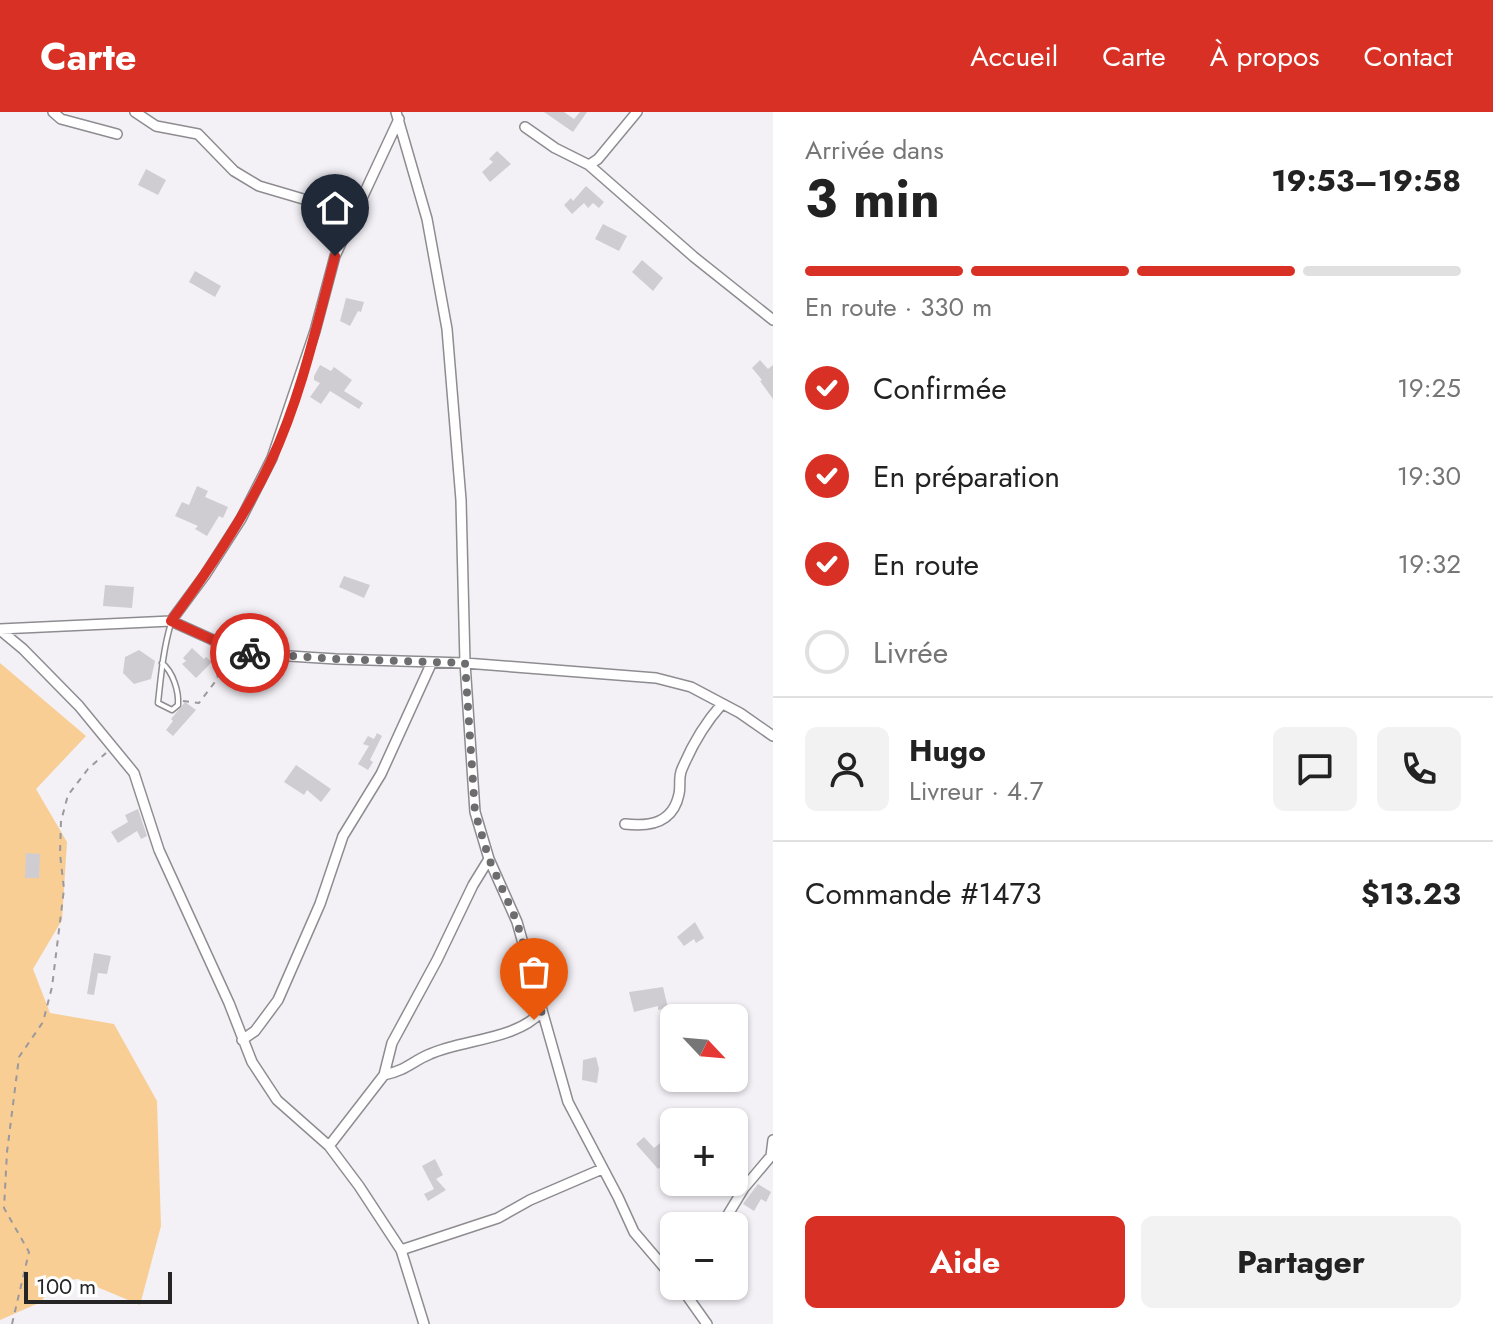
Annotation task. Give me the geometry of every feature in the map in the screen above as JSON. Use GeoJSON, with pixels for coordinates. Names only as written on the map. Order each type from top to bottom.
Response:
{"type":"FeatureCollection","features":[{"type":"Feature","properties":{"kind":"street"},"geometry":{"type":"LineString","coordinates":[[53,112],[61,119],[117,134]]}},
{"type":"Feature","properties":{"kind":"street"},"geometry":{"type":"LineString","coordinates":[[135,112],[156,126],[198,134],[234,171],[259,186],[327,206],[354,218]]}},
{"type":"Feature","properties":{"kind":"street"},"geometry":{"type":"LineString","coordinates":[[589,165],[598,159],[637,112]]}},
{"type":"Feature","properties":{"kind":"street"},"geometry":{"type":"LineString","coordinates":[[171,621],[241,519],[272,458],[290,411],[335,256],[399,115]]}},
{"type":"Feature","properties":{"kind":"street"},"geometry":{"type":"LineString","coordinates":[[399,115],[427,219],[447,329],[461,500],[465,663],[475,812],[489,859],[517,922],[568,1102],[634,1232],[660,1263]]}},
{"type":"Feature","properties":{"kind":"street"},"geometry":{"type":"LineString","coordinates":[[525,127],[555,148],[589,165],[694,257],[773,320]]}},
{"type":"Feature","properties":{"kind":"street"},"geometry":{"type":"LineString","coordinates":[[0,630],[171,621],[242,653],[465,663],[656,678],[691,687],[773,736]]}},
{"type":"Feature","properties":{"kind":"street"},"geometry":{"type":"LineString","coordinates":[[0,630],[79,706],[134,773],[159,850],[229,1003],[252,1062],[277,1100],[329,1146],[359,1186],[401,1250],[424,1324]]}},
{"type":"Feature","properties":{"kind":"street"},"geometry":{"type":"LineString","coordinates":[[242,1040],[255,1031],[278,1000],[320,904],[343,836],[381,774],[432,662]]}},
{"type":"Feature","properties":{"kind":"street"},"geometry":{"type":"LineString","coordinates":[[625,824],[647,827],[667,818],[679,796],[680,773],[706,722],[722,704]]}},
{"type":"Feature","properties":{"kind":"street"},"geometry":{"type":"LineString","coordinates":[[329,1146],[384,1075],[392,1043],[489,859]]}},
{"type":"Feature","properties":{"kind":"street"},"geometry":{"type":"LineString","coordinates":[[384,1075],[404,1070],[430,1054],[497,1035],[534,1020],[542,1011]]}},
{"type":"Feature","properties":{"kind":"street"},"geometry":{"type":"LineString","coordinates":[[729,1212],[744,1188],[771,1156],[773,1140]]}},
{"type":"Feature","properties":{"kind":"street"},"geometry":{"type":"LineString","coordinates":[[401,1250],[498,1218],[530,1200],[602,1169]]}},
{"type":"Feature","properties":{"kind":"street"},"geometry":{"type":"LineString","coordinates":[[690,1300],[707,1324]]}},
{"type":"Feature","properties":{"kind":"lane"},"geometry":{"type":"LineString","coordinates":[[162,663],[168,668],[179,694],[178,705],[172,710],[158,703],[162,663],[171,621]]}},
{"type":"Feature","properties":{"kind":"path"},"geometry":{"type":"LineString","coordinates":[[178,700],[199,703],[218,678],[217,672]]}},
{"type":"Feature","properties":{"kind":"path"},"geometry":{"type":"LineString","coordinates":[[12,1324],[29,1252],[4,1208],[7,1152],[19,1057],[43,1022],[52,987],[64,889],[60,854],[61,821],[68,795],[88,769],[113,747]]}},
{"type":"Feature","properties":{"kind":"shaded area"},"geometry":{"type":"Polygon","coordinates":[[[0,663],[86,736],[36,789],[67,842],[62,920],[33,969],[50,1013],[114,1024],[157,1101],[161,1226],[140,1305],[78,1279],[54,1282],[41,1302],[0,1320],[0,663]]]}},
{"type":"Feature","properties":{"kind":"building"},"geometry":{"type":"Polygon","coordinates":[[[544,112],[564,112],[574,119],[580,112],[587,112],[573,132],[544,112]]]}},
{"type":"Feature","properties":{"kind":"building"},"geometry":{"type":"Polygon","coordinates":[[[497,151],[511,164],[490,182],[482,172],[493,162],[489,159],[497,151]]]}},
{"type":"Feature","properties":{"kind":"building"},"geometry":{"type":"Polygon","coordinates":[[[146,169],[166,180],[158,195],[138,185],[146,169]]]}},
{"type":"Feature","properties":{"kind":"building"},"geometry":{"type":"Polygon","coordinates":[[[586,186],[604,202],[599,208],[593,203],[588,208],[584,203],[572,214],[564,205],[571,198],[573,201],[586,186]]]}},
{"type":"Feature","properties":{"kind":"building"},"geometry":{"type":"Polygon","coordinates":[[[603,224],[627,236],[619,251],[595,239],[603,224]]]}},
{"type":"Feature","properties":{"kind":"building"},"geometry":{"type":"Polygon","coordinates":[[[642,260],[663,278],[653,291],[632,272],[642,260]]]}},
{"type":"Feature","properties":{"kind":"building"},"geometry":{"type":"Polygon","coordinates":[[[195,271],[221,286],[215,297],[189,282],[195,271]]]}},
{"type":"Feature","properties":{"kind":"building"},"geometry":{"type":"Polygon","coordinates":[[[346,298],[364,302],[361,312],[358,311],[350,326],[340,321],[346,298]]]}},
{"type":"Feature","properties":{"kind":"building"},"geometry":{"type":"Polygon","coordinates":[[[760,360],[768,369],[773,365],[773,399],[752,368],[760,360]]]}},
{"type":"Feature","properties":{"kind":"building"},"geometry":{"type":"Polygon","coordinates":[[[320,365],[331,371],[334,367],[352,380],[344,391],[363,403],[359,409],[330,391],[321,404],[310,397],[320,383],[314,380],[314,376],[320,365]]]}},
{"type":"Feature","properties":{"kind":"building"},"geometry":{"type":"Polygon","coordinates":[[[197,486],[208,491],[205,497],[228,507],[223,518],[219,516],[207,536],[195,529],[198,526],[175,516],[182,502],[189,505],[197,486]]]}},
{"type":"Feature","properties":{"kind":"building"},"geometry":{"type":"Polygon","coordinates":[[[344,576],[370,585],[364,598],[339,587],[344,576]]]}},
{"type":"Feature","properties":{"kind":"building"},"geometry":{"type":"Polygon","coordinates":[[[105,585],[134,587],[132,608],[103,606],[105,585]]]}},
{"type":"Feature","properties":{"kind":"building"},"geometry":{"type":"Polygon","coordinates":[[[192,648],[212,662],[196,678],[182,664],[192,648]]]}},
{"type":"Feature","properties":{"kind":"building"},"geometry":{"type":"Polygon","coordinates":[[[139,650],[155,661],[151,679],[134,684],[123,673],[125,657],[139,650]]]}},
{"type":"Feature","properties":{"kind":"building"},"geometry":{"type":"Polygon","coordinates":[[[185,702],[196,710],[173,736],[166,730],[185,702]]]}},
{"type":"Feature","properties":{"kind":"building"},"geometry":{"type":"Polygon","coordinates":[[[377,733],[382,736],[368,770],[358,764],[369,746],[363,744],[368,736],[374,739],[377,733]]]}},
{"type":"Feature","properties":{"kind":"building"},"geometry":{"type":"Polygon","coordinates":[[[296,765],[331,789],[321,802],[307,790],[304,795],[284,782],[296,765]]]}},
{"type":"Feature","properties":{"kind":"building"},"geometry":{"type":"Polygon","coordinates":[[[138,809],[147,836],[141,839],[137,831],[118,843],[111,832],[128,822],[125,815],[138,809]]]}},
{"type":"Feature","properties":{"kind":"building"},"geometry":{"type":"Polygon","coordinates":[[[26,853],[40,854],[39,878],[25,878],[26,853]]]}},
{"type":"Feature","properties":{"kind":"building"},"geometry":{"type":"Polygon","coordinates":[[[695,922],[704,938],[696,943],[694,939],[684,946],[677,937],[695,922]]]}},
{"type":"Feature","properties":{"kind":"building"},"geometry":{"type":"Polygon","coordinates":[[[94,953],[111,956],[107,974],[98,973],[94,995],[87,994],[94,953]]]}},
{"type":"Feature","properties":{"kind":"building"},"geometry":{"type":"Polygon","coordinates":[[[663,987],[667,1004],[660,1004],[660,1010],[658,1006],[634,1012],[629,992],[663,987]]]}},
{"type":"Feature","properties":{"kind":"building"},"geometry":{"type":"Polygon","coordinates":[[[596,1057],[599,1069],[597,1083],[582,1080],[583,1060],[596,1057]]]}},
{"type":"Feature","properties":{"kind":"building"},"geometry":{"type":"Polygon","coordinates":[[[644,1137],[654,1148],[660,1143],[660,1167],[658,1169],[636,1144],[644,1137]]]}},
{"type":"Feature","properties":{"kind":"building"},"geometry":{"type":"Polygon","coordinates":[[[435,1159],[443,1175],[436,1179],[446,1190],[428,1201],[424,1194],[434,1189],[422,1166],[435,1159]]]}},
{"type":"Feature","properties":{"kind":"building"},"geometry":{"type":"Polygon","coordinates":[[[758,1184],[771,1192],[766,1202],[761,1199],[754,1211],[743,1204],[758,1184]]]}},
{"type":"Feature","properties":{"kind":"way so far"},"geometry":{"type":"LineString","coordinates":[[250,653],[465,663],[475,812],[489,859],[517,922],[542,1011],[534,1020]]}},
{"type":"Feature","properties":{"kind":"route"},"geometry":{"type":"LineString","coordinates":[[250,653],[242,653],[171,621],[241,519],[272,458],[315,331],[335,256]]}}]}
